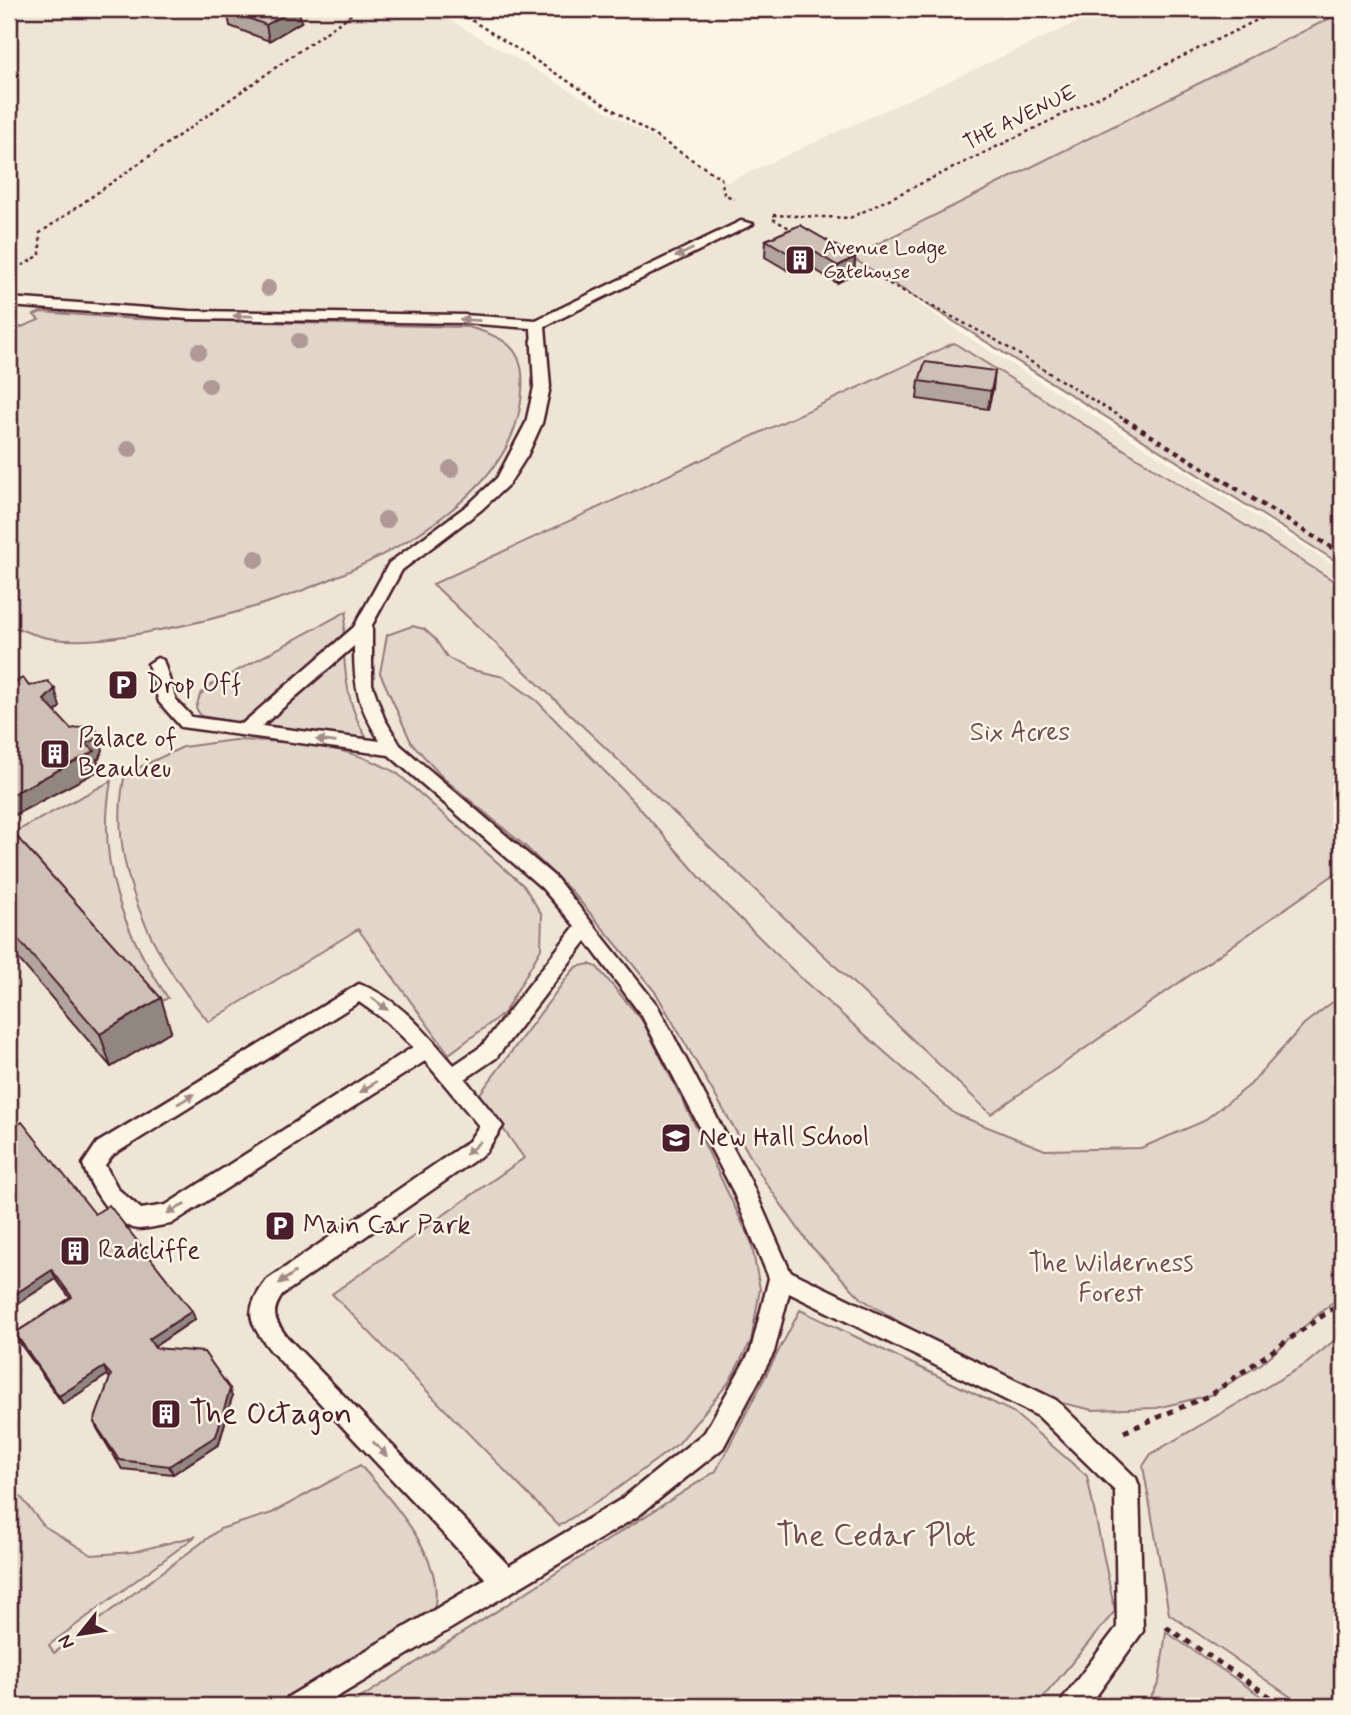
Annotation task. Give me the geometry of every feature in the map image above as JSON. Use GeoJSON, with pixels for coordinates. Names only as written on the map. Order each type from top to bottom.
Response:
{"type":"FeatureCollection","features":[{"type":"Feature","properties":{"kind":"lane"},"geometry":{"type":"LineString","coordinates":[[9,302],[142,313],[453,319],[538,324],[746,224]]}},
{"type":"Feature","properties":{"kind":"lane"},"geometry":{"type":"LineString","coordinates":[[297,1706],[629,1508],[714,1440],[762,1352],[781,1278],[742,1187],[650,1011],[586,926],[524,859],[448,799],[394,749],[376,718],[363,684],[362,631],[374,602],[395,567],[475,507],[503,481],[519,456],[534,423],[542,387],[538,324]]}},
{"type":"Feature","properties":{"kind":"lane"},"geometry":{"type":"LineString","coordinates":[[244,731],[362,631]]}},
{"type":"Feature","properties":{"kind":"lane"},"geometry":{"type":"LineString","coordinates":[[157,664],[167,702],[187,723],[394,749]]}},
{"type":"Feature","properties":{"kind":"lane"},"geometry":{"type":"LineString","coordinates":[[450,1078],[489,1052],[586,926]]}},
{"type":"Feature","properties":{"kind":"lane"},"geometry":{"type":"LineString","coordinates":[[425,1050],[171,1214],[138,1219],[120,1207],[98,1178],[94,1164],[105,1149],[359,992],[386,1008],[425,1050],[492,1126],[477,1147],[275,1287],[262,1305],[263,1323],[279,1344],[505,1580]]}},
{"type":"Feature","properties":{"kind":"lane"},"geometry":{"type":"LineString","coordinates":[[781,1278],[1046,1408],[1127,1486],[1130,1631],[1073,1706]]}},
{"type":"Feature","properties":{"kind":"path"},"geometry":{"type":"LineString","coordinates":[[9,274],[40,255],[40,233],[359,9]]}},
{"type":"Feature","properties":{"kind":"path"},"geometry":{"type":"LineString","coordinates":[[454,9],[721,178],[724,194],[745,204]]}},
{"type":"Feature","properties":{"kind":"path","name":"THE AVENUE"},"geometry":{"type":"LineString","coordinates":[[797,232],[765,215],[850,218],[1280,9]]}},
{"type":"Feature","properties":{"kind":"path"},"geometry":{"type":"LineString","coordinates":[[846,260],[994,340],[1342,554]]}},
{"type":"Feature","properties":{"kind":"path"},"geometry":{"type":"LineString","coordinates":[[1088,1448],[1210,1395],[1342,1302]]}},
{"type":"Feature","properties":{"kind":"path"},"geometry":{"type":"LineString","coordinates":[[1130,1602],[1284,1706]]}},
{"type":"Feature","properties":{"kind":"shaded area","name":"New Hall School"},"geometry":{"type":"Polygon","coordinates":[[[9,9],[431,9],[728,182],[1106,9],[1342,9],[1342,12],[852,257],[966,336],[1342,570],[1342,1706],[9,1706],[9,9]]]}},
{"type":"Feature","properties":{"kind":"green space"},"geometry":{"type":"Polygon","coordinates":[[[1342,12],[1342,565],[851,257],[1342,12]]]}},
{"type":"Feature","properties":{"kind":"green space"},"geometry":{"type":"Polygon","coordinates":[[[41,312],[136,319],[468,327],[493,335],[511,347],[517,355],[522,377],[521,404],[515,428],[504,451],[482,481],[451,510],[414,537],[372,560],[281,598],[191,624],[102,639],[66,640],[42,637],[9,625],[9,332],[39,320],[34,315],[41,312]]]}},
{"type":"Feature","properties":{"kind":"green space","name":"Six Acres"},"geometry":{"type":"Polygon","coordinates":[[[954,343],[1342,586],[1342,869],[991,1114],[433,584],[954,343]]]}},
{"type":"Feature","properties":{"kind":"green space"},"geometry":{"type":"Polygon","coordinates":[[[347,611],[343,636],[241,723],[201,716],[196,708],[200,695],[209,686],[347,611]]]}},
{"type":"Feature","properties":{"kind":"green space","name":"The Wilderness Forest"},"geometry":{"type":"Polygon","coordinates":[[[412,626],[424,629],[435,639],[447,657],[468,669],[504,677],[537,701],[637,805],[712,891],[804,981],[955,1114],[1045,1150],[1141,1148],[1202,1122],[1250,1085],[1304,1024],[1342,995],[1342,1294],[1261,1364],[1210,1395],[1157,1408],[1093,1410],[1053,1401],[919,1334],[862,1299],[809,1244],[764,1180],[656,993],[573,893],[526,847],[442,777],[411,742],[380,673],[387,635],[412,626]]]}},
{"type":"Feature","properties":{"kind":"green space"},"geometry":{"type":"Polygon","coordinates":[[[344,655],[350,697],[366,737],[354,739],[262,727],[344,655]]]}},
{"type":"Feature","properties":{"kind":"green space"},"geometry":{"type":"Polygon","coordinates":[[[234,740],[318,746],[339,750],[379,764],[398,774],[524,886],[542,915],[541,949],[504,1013],[449,1054],[358,929],[209,1022],[169,968],[138,907],[122,841],[121,807],[125,774],[183,747],[234,740]]]}},
{"type":"Feature","properties":{"kind":"green space"},"geometry":{"type":"Polygon","coordinates":[[[111,781],[107,840],[111,868],[126,922],[168,998],[155,1005],[9,835],[111,781]]]}},
{"type":"Feature","properties":{"kind":"green space"},"geometry":{"type":"Polygon","coordinates":[[[589,964],[597,967],[642,1020],[751,1241],[760,1289],[751,1341],[729,1382],[679,1443],[618,1488],[559,1526],[332,1294],[524,1158],[479,1095],[569,975],[576,967],[589,964]]]}},
{"type":"Feature","properties":{"kind":"green space","name":"The Cedar Plot"},"geometry":{"type":"Polygon","coordinates":[[[800,1310],[1013,1412],[1087,1476],[1115,1611],[1036,1706],[348,1706],[716,1471],[800,1310]]]}},
{"type":"Feature","properties":{"kind":"green space"},"geometry":{"type":"Polygon","coordinates":[[[1342,1334],[1342,1706],[1304,1706],[1169,1614],[1143,1466],[1151,1454],[1306,1364],[1342,1334]]]}},
{"type":"Feature","properties":{"kind":"green space"},"geometry":{"type":"Polygon","coordinates":[[[360,1465],[407,1522],[421,1544],[431,1568],[436,1591],[433,1614],[420,1635],[296,1706],[9,1706],[9,1482],[44,1526],[92,1555],[133,1552],[196,1536],[49,1645],[54,1653],[220,1529],[272,1513],[360,1465]]]}},
{"type":"Feature","properties":{"kind":"green space"},"geometry":{"type":"Polygon","coordinates":[[[1166,1632],[1276,1706],[1146,1706],[1159,1682],[1166,1632]]]}},
{"type":"Feature","properties":{"kind":"building"},"geometry":{"type":"Polygon","coordinates":[[[294,9],[266,25],[227,10],[294,9]]]}},
{"type":"Feature","properties":{"kind":"building"},"geometry":{"type":"Polygon","coordinates":[[[800,225],[855,257],[838,266],[805,246],[788,253],[766,240],[800,225]]]}},
{"type":"Feature","properties":{"kind":"building"},"geometry":{"type":"Polygon","coordinates":[[[925,362],[995,371],[991,391],[919,381],[925,362]]]}},
{"type":"Feature","properties":{"kind":"building","name":"Palace of Beaulieu"},"geometry":{"type":"Polygon","coordinates":[[[23,678],[29,686],[48,681],[55,689],[44,700],[71,729],[90,725],[98,732],[94,740],[86,744],[95,751],[9,796],[9,685],[23,678]]]}},
{"type":"Feature","properties":{"kind":"building"},"geometry":{"type":"Polygon","coordinates":[[[9,828],[161,998],[100,1034],[9,929],[9,828]]]}},
{"type":"Feature","properties":{"kind":"building","name":"Radcliffe"},"geometry":{"type":"Polygon","coordinates":[[[22,1122],[95,1214],[109,1205],[192,1311],[149,1339],[155,1348],[204,1352],[230,1389],[216,1436],[169,1466],[119,1460],[94,1422],[111,1375],[104,1367],[59,1396],[15,1333],[72,1297],[52,1270],[9,1298],[9,1130],[22,1122]]]}},
{"type":"Feature","properties":{"kind":"place","name":"Avenue Lodge Gatehouse"},"geometry":{"type":"Point","coordinates":[800,260]}},
{"type":"Feature","properties":{"kind":"place","name":"Drop Off"},"geometry":{"type":"Point","coordinates":[123,685]}},
{"type":"Feature","properties":{"kind":"place","name":"Palace of Beaulieu"},"geometry":{"type":"Point","coordinates":[55,754]}},
{"type":"Feature","properties":{"kind":"place","name":"New Hall School"},"geometry":{"type":"Point","coordinates":[676,1138]}},
{"type":"Feature","properties":{"kind":"place","name":"Main Car Park"},"geometry":{"type":"Point","coordinates":[280,1226]}},
{"type":"Feature","properties":{"kind":"place","name":"Radcliffe"},"geometry":{"type":"Point","coordinates":[75,1251]}},
{"type":"Feature","properties":{"kind":"place","name":"The Octagon"},"geometry":{"type":"Point","coordinates":[166,1414]}}]}
